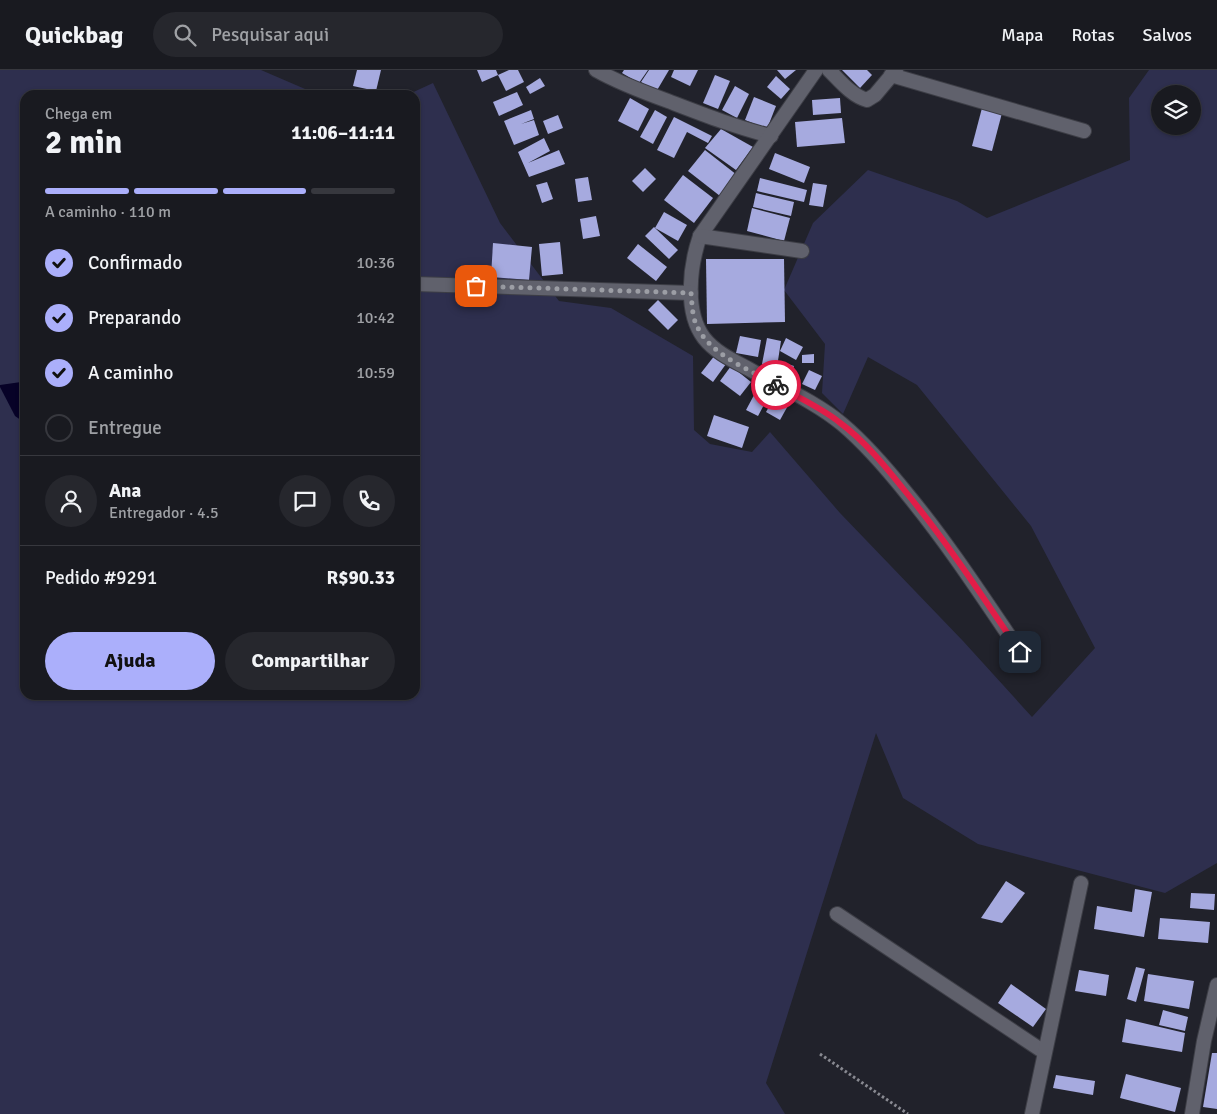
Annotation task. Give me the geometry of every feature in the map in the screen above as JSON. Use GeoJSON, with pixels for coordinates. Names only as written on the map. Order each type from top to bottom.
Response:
{"type":"FeatureCollection","features":[{"type":"Feature","properties":{"kind":"street"},"geometry":{"type":"LineString","coordinates":[[596,70],[618,82],[701,114],[734,126],[771,136]]}},
{"type":"Feature","properties":{"kind":"street"},"geometry":{"type":"LineString","coordinates":[[816,70],[700,236],[695,250],[691,293],[695,323],[704,338],[721,354],[822,410],[840,422],[861,441],[883,464],[937,530],[1020,652]]}},
{"type":"Feature","properties":{"kind":"street"},"geometry":{"type":"LineString","coordinates":[[829,70],[853,93],[867,100],[875,95],[894,73],[1084,131]]}},
{"type":"Feature","properties":{"kind":"street"},"geometry":{"type":"LineString","coordinates":[[700,236],[802,251]]}},
{"type":"Feature","properties":{"kind":"street"},"geometry":{"type":"LineString","coordinates":[[420,284],[691,293]]}},
{"type":"Feature","properties":{"kind":"street"},"geometry":{"type":"LineString","coordinates":[[1032,1114],[1081,883]]}},
{"type":"Feature","properties":{"kind":"street"},"geometry":{"type":"LineString","coordinates":[[837,914],[1044,1052]]}},
{"type":"Feature","properties":{"kind":"street"},"geometry":{"type":"LineString","coordinates":[[1192,1114],[1211,1043],[1217,985]]}},
{"type":"Feature","properties":{"kind":"path"},"geometry":{"type":"LineString","coordinates":[[820,1054],[908,1114]]}},
{"type":"Feature","properties":{"kind":"shaded area"},"geometry":{"type":"Polygon","coordinates":[[[0,70],[261,70],[307,90],[20,90],[20,700],[420,700],[420,90],[418,90],[433,83],[500,223],[559,301],[611,308],[693,356],[694,430],[710,444],[752,452],[770,432],[840,513],[963,641],[1032,717],[1095,648],[1031,526],[917,385],[868,357],[843,414],[822,393],[825,344],[784,290],[813,223],[868,170],[957,201],[987,218],[1130,160],[1129,98],[1149,70],[1217,70],[1217,863],[1165,893],[978,844],[903,798],[876,733],[766,1083],[785,1114],[0,1114],[0,70]]]}},
{"type":"Feature","properties":{"kind":"shaded area"},"geometry":{"type":"Polygon","coordinates":[[[20,382],[20,420],[15,416],[0,385],[20,382]]]}},
{"type":"Feature","properties":{"kind":"building"},"geometry":{"type":"Polygon","coordinates":[[[357,70],[381,70],[376,90],[353,86],[357,70]]]}},
{"type":"Feature","properties":{"kind":"building"},"geometry":{"type":"Polygon","coordinates":[[[477,70],[496,70],[498,75],[482,82],[477,70]]]}},
{"type":"Feature","properties":{"kind":"building"},"geometry":{"type":"Polygon","coordinates":[[[509,70],[518,70],[524,82],[506,91],[498,75],[509,70]]]}},
{"type":"Feature","properties":{"kind":"building"},"geometry":{"type":"Polygon","coordinates":[[[624,70],[648,70],[639,83],[622,73],[624,70]]]}},
{"type":"Feature","properties":{"kind":"building"},"geometry":{"type":"Polygon","coordinates":[[[649,70],[669,70],[656,92],[641,82],[649,70]]]}},
{"type":"Feature","properties":{"kind":"building"},"geometry":{"type":"Polygon","coordinates":[[[674,70],[698,70],[690,86],[671,77],[674,70]]]}},
{"type":"Feature","properties":{"kind":"building"},"geometry":{"type":"Polygon","coordinates":[[[777,70],[796,70],[785,79],[777,70]]]}},
{"type":"Feature","properties":{"kind":"building"},"geometry":{"type":"Polygon","coordinates":[[[842,70],[867,70],[872,75],[860,88],[842,70]]]}},
{"type":"Feature","properties":{"kind":"building"},"geometry":{"type":"Polygon","coordinates":[[[715,75],[730,81],[718,109],[703,103],[715,75]]]}},
{"type":"Feature","properties":{"kind":"building"},"geometry":{"type":"Polygon","coordinates":[[[776,76],[790,89],[781,99],[767,87],[776,76]]]}},
{"type":"Feature","properties":{"kind":"building"},"geometry":{"type":"Polygon","coordinates":[[[540,78],[545,86],[530,94],[526,87],[540,78]]]}},
{"type":"Feature","properties":{"kind":"building"},"geometry":{"type":"Polygon","coordinates":[[[735,86],[749,94],[737,118],[722,110],[735,86]]]}},
{"type":"Feature","properties":{"kind":"building"},"geometry":{"type":"Polygon","coordinates":[[[517,92],[523,105],[499,116],[493,102],[517,92]]]}},
{"type":"Feature","properties":{"kind":"building"},"geometry":{"type":"Polygon","coordinates":[[[754,97],[776,106],[767,129],[745,120],[754,97]]]}},
{"type":"Feature","properties":{"kind":"building"},"geometry":{"type":"Polygon","coordinates":[[[630,98],[649,109],[638,131],[618,121],[630,98]]]}},
{"type":"Feature","properties":{"kind":"building"},"geometry":{"type":"Polygon","coordinates":[[[840,98],[841,113],[813,115],[812,100],[840,98]]]}},
{"type":"Feature","properties":{"kind":"building"},"geometry":{"type":"Polygon","coordinates":[[[982,108],[1002,113],[992,151],[972,146],[982,108]]]}},
{"type":"Feature","properties":{"kind":"building"},"geometry":{"type":"Polygon","coordinates":[[[531,110],[534,119],[521,124],[534,120],[539,135],[514,145],[504,121],[531,110]]]}},
{"type":"Feature","properties":{"kind":"building"},"geometry":{"type":"Polygon","coordinates":[[[655,110],[667,117],[653,144],[640,137],[655,110]]]}},
{"type":"Feature","properties":{"kind":"building"},"geometry":{"type":"Polygon","coordinates":[[[558,115],[563,128],[548,134],[543,121],[558,115]]]}},
{"type":"Feature","properties":{"kind":"building"},"geometry":{"type":"Polygon","coordinates":[[[674,117],[712,136],[708,143],[687,132],[674,158],[657,150],[674,117]]]}},
{"type":"Feature","properties":{"kind":"building"},"geometry":{"type":"Polygon","coordinates":[[[842,118],[845,143],[797,147],[795,122],[842,118]]]}},
{"type":"Feature","properties":{"kind":"building"},"geometry":{"type":"Polygon","coordinates":[[[721,129],[753,147],[736,170],[705,148],[721,129]]]}},
{"type":"Feature","properties":{"kind":"building"},"geometry":{"type":"Polygon","coordinates":[[[544,138],[550,151],[528,163],[559,150],[565,164],[529,177],[518,152],[544,138]]]}},
{"type":"Feature","properties":{"kind":"building"},"geometry":{"type":"Polygon","coordinates":[[[705,150],[737,175],[720,196],[688,171],[705,150]]]}},
{"type":"Feature","properties":{"kind":"building"},"geometry":{"type":"Polygon","coordinates":[[[775,153],[810,167],[804,183],[769,169],[775,153]]]}},
{"type":"Feature","properties":{"kind":"building"},"geometry":{"type":"Polygon","coordinates":[[[645,168],[656,179],[643,192],[632,181],[645,168]]]}},
{"type":"Feature","properties":{"kind":"building"},"geometry":{"type":"Polygon","coordinates":[[[683,175],[713,198],[694,223],[664,200],[683,175]]]}},
{"type":"Feature","properties":{"kind":"building"},"geometry":{"type":"Polygon","coordinates":[[[588,177],[592,200],[578,202],[575,179],[588,177]]]}},
{"type":"Feature","properties":{"kind":"building"},"geometry":{"type":"Polygon","coordinates":[[[760,178],[807,190],[804,202],[757,191],[760,178]]]}},
{"type":"Feature","properties":{"kind":"building"},"geometry":{"type":"Polygon","coordinates":[[[547,182],[553,199],[542,203],[536,185],[547,182]]]}},
{"type":"Feature","properties":{"kind":"building"},"geometry":{"type":"Polygon","coordinates":[[[813,183],[827,185],[823,207],[809,205],[813,183]]]}},
{"type":"Feature","properties":{"kind":"building"},"geometry":{"type":"Polygon","coordinates":[[[756,193],[794,202],[791,216],[753,207],[756,193]]]}},
{"type":"Feature","properties":{"kind":"building"},"geometry":{"type":"Polygon","coordinates":[[[752,208],[790,218],[784,241],[747,231],[752,208]]]}},
{"type":"Feature","properties":{"kind":"building"},"geometry":{"type":"Polygon","coordinates":[[[664,212],[687,225],[678,241],[655,228],[664,212]]]}},
{"type":"Feature","properties":{"kind":"building"},"geometry":{"type":"Polygon","coordinates":[[[596,216],[600,236],[583,239],[580,219],[596,216]]]}},
{"type":"Feature","properties":{"kind":"building"},"geometry":{"type":"Polygon","coordinates":[[[654,227],[678,250],[669,259],[645,236],[654,227]]]}},
{"type":"Feature","properties":{"kind":"building"},"geometry":{"type":"Polygon","coordinates":[[[560,242],[563,274],[542,276],[539,244],[560,242]]]}},
{"type":"Feature","properties":{"kind":"building"},"geometry":{"type":"Polygon","coordinates":[[[493,243],[532,247],[529,280],[491,277],[493,243]]]}},
{"type":"Feature","properties":{"kind":"building"},"geometry":{"type":"Polygon","coordinates":[[[638,244],[667,267],[656,281],[627,258],[638,244]]]}},
{"type":"Feature","properties":{"kind":"building"},"geometry":{"type":"Polygon","coordinates":[[[706,259],[784,259],[785,322],[707,324],[706,259]]]}},
{"type":"Feature","properties":{"kind":"building"},"geometry":{"type":"Polygon","coordinates":[[[658,300],[678,320],[668,330],[648,310],[658,300]]]}},
{"type":"Feature","properties":{"kind":"building"},"geometry":{"type":"Polygon","coordinates":[[[740,336],[761,340],[758,357],[736,353],[740,336]]]}},
{"type":"Feature","properties":{"kind":"building"},"geometry":{"type":"Polygon","coordinates":[[[767,338],[781,341],[777,367],[762,364],[767,338]]]}},
{"type":"Feature","properties":{"kind":"building"},"geometry":{"type":"Polygon","coordinates":[[[786,338],[803,347],[796,360],[780,351],[786,338]]]}},
{"type":"Feature","properties":{"kind":"building"},"geometry":{"type":"Polygon","coordinates":[[[814,354],[814,363],[802,363],[802,355],[814,354]]]}},
{"type":"Feature","properties":{"kind":"building"},"geometry":{"type":"Polygon","coordinates":[[[715,355],[726,364],[713,382],[701,373],[715,355]]]}},
{"type":"Feature","properties":{"kind":"building"},"geometry":{"type":"Polygon","coordinates":[[[779,361],[794,366],[790,377],[775,371],[779,361]]]}},
{"type":"Feature","properties":{"kind":"building"},"geometry":{"type":"Polygon","coordinates":[[[731,366],[751,382],[740,396],[720,381],[731,366]]]}},
{"type":"Feature","properties":{"kind":"building"},"geometry":{"type":"Polygon","coordinates":[[[809,370],[822,376],[815,390],[802,384],[809,370]]]}},
{"type":"Feature","properties":{"kind":"building"},"geometry":{"type":"Polygon","coordinates":[[[760,384],[772,390],[758,416],[746,410],[760,384]]]}},
{"type":"Feature","properties":{"kind":"building"},"geometry":{"type":"Polygon","coordinates":[[[776,394],[790,402],[780,420],[766,412],[776,394]]]}},
{"type":"Feature","properties":{"kind":"building"},"geometry":{"type":"Polygon","coordinates":[[[714,415],[749,427],[742,448],[707,436],[714,415]]]}},
{"type":"Feature","properties":{"kind":"building"},"geometry":{"type":"Polygon","coordinates":[[[1006,881],[1025,893],[1002,923],[981,918],[1006,881]]]}},
{"type":"Feature","properties":{"kind":"building"},"geometry":{"type":"Polygon","coordinates":[[[1135,889],[1152,892],[1144,937],[1094,929],[1097,906],[1132,912],[1135,889]]]}},
{"type":"Feature","properties":{"kind":"building"},"geometry":{"type":"Polygon","coordinates":[[[1191,893],[1215,894],[1214,910],[1190,908],[1191,893]]]}},
{"type":"Feature","properties":{"kind":"building"},"geometry":{"type":"Polygon","coordinates":[[[1160,918],[1210,922],[1208,943],[1158,939],[1160,918]]]}},
{"type":"Feature","properties":{"kind":"building"},"geometry":{"type":"Polygon","coordinates":[[[1136,967],[1145,969],[1136,1002],[1127,999],[1136,967]]]}},
{"type":"Feature","properties":{"kind":"building"},"geometry":{"type":"Polygon","coordinates":[[[1079,970],[1109,975],[1106,996],[1075,991],[1079,970]]]}},
{"type":"Feature","properties":{"kind":"building"},"geometry":{"type":"Polygon","coordinates":[[[1148,974],[1194,981],[1189,1009],[1144,1001],[1148,974]]]}},
{"type":"Feature","properties":{"kind":"building"},"geometry":{"type":"Polygon","coordinates":[[[1011,984],[1046,1009],[1033,1027],[998,1003],[1011,984]]]}},
{"type":"Feature","properties":{"kind":"building"},"geometry":{"type":"Polygon","coordinates":[[[1163,1010],[1188,1017],[1185,1031],[1159,1025],[1163,1010]]]}},
{"type":"Feature","properties":{"kind":"building"},"geometry":{"type":"Polygon","coordinates":[[[1126,1019],[1185,1033],[1182,1052],[1122,1042],[1126,1019]]]}},
{"type":"Feature","properties":{"kind":"building"},"geometry":{"type":"Polygon","coordinates":[[[1212,1053],[1217,1053],[1217,1109],[1203,1107],[1212,1053]]]}},
{"type":"Feature","properties":{"kind":"building"},"geometry":{"type":"Polygon","coordinates":[[[1126,1074],[1181,1088],[1175,1112],[1120,1098],[1126,1074]]]}},
{"type":"Feature","properties":{"kind":"building"},"geometry":{"type":"Polygon","coordinates":[[[1056,1075],[1095,1081],[1093,1095],[1053,1088],[1056,1075]]]}},
{"type":"Feature","properties":{"kind":"way so far"},"geometry":{"type":"LineString","coordinates":[[476,286],[691,293],[695,323],[704,338],[721,354],[776,385]]}},
{"type":"Feature","properties":{"kind":"route"},"geometry":{"type":"LineString","coordinates":[[776,385],[840,422],[883,464],[937,530],[1020,652]]}}]}
